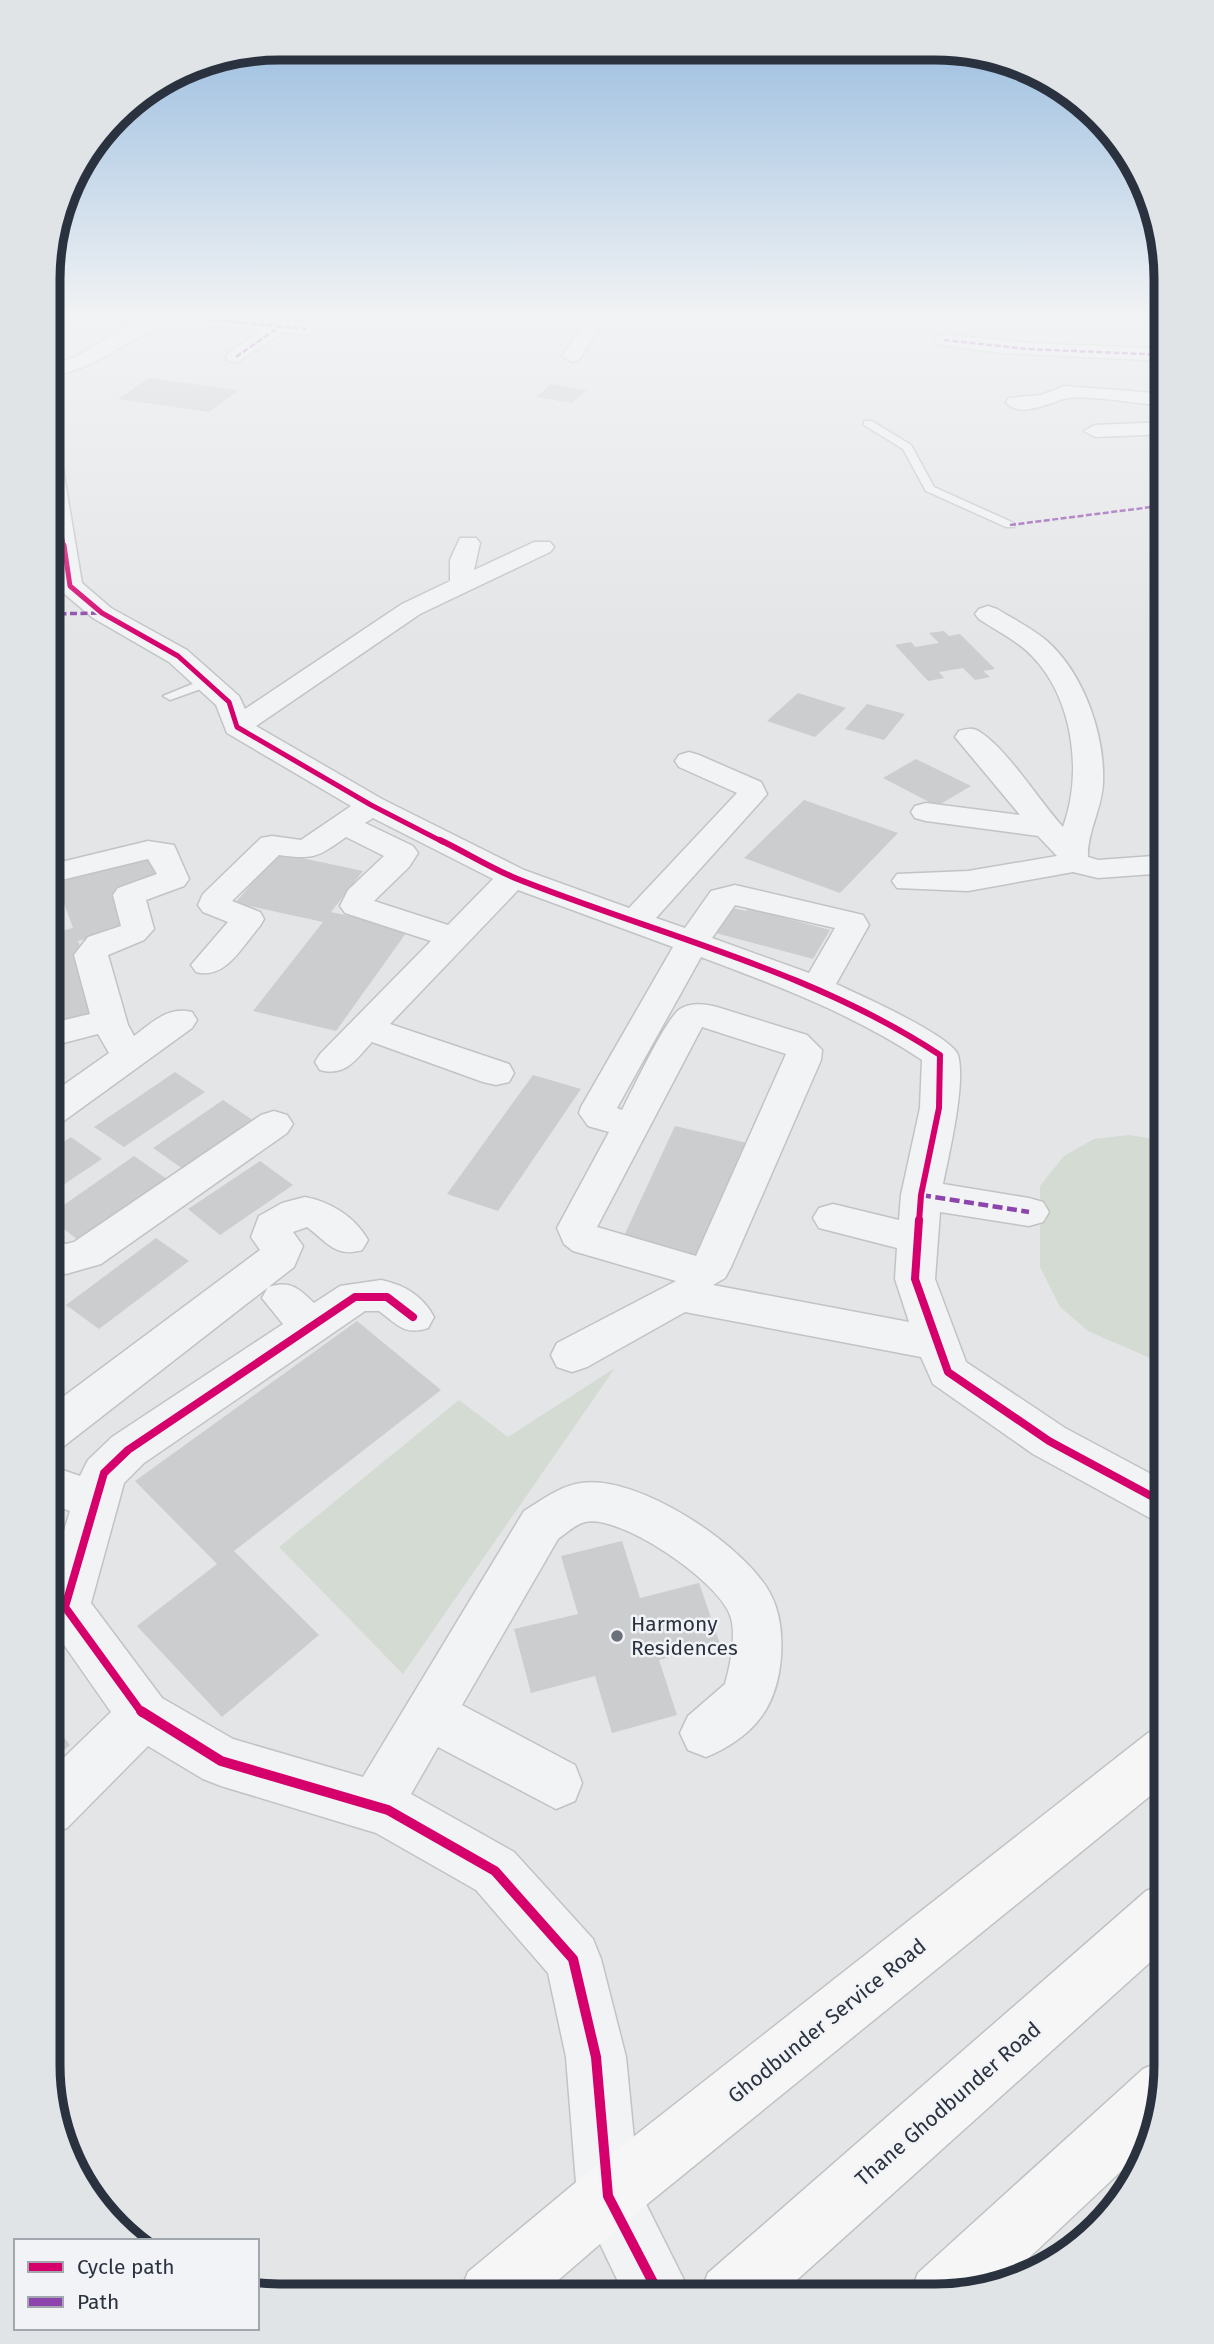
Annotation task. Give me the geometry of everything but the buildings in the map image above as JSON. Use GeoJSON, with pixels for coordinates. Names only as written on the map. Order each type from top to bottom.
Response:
{"type":"FeatureCollection","features":[{"type":"Feature","properties":{"kind":"street"},"geometry":{"type":"LineString","coordinates":[[1096,431],[1154,429]]}},
{"type":"Feature","properties":{"kind":"street"},"geometry":{"type":"LineString","coordinates":[[60,521],[70,586],[102,613],[166,647],[229,702],[237,727],[371,804],[513,877],[817,988],[902,1030],[940,1055],[939,1108],[921,1195],[915,1279],[948,1372],[1049,1441],[1154,1498]]}},
{"type":"Feature","properties":{"kind":"street"},"geometry":{"type":"LineString","coordinates":[[462,584],[462,560],[468,543]]}},
{"type":"Feature","properties":{"kind":"street"},"geometry":{"type":"LineString","coordinates":[[237,727],[411,609],[541,547]]}},
{"type":"Feature","properties":{"kind":"street"},"geometry":{"type":"LineString","coordinates":[[988,614],[1044,653],[1072,701],[1087,753],[1087,799],[1072,857]]}},
{"type":"Feature","properties":{"kind":"street"},"geometry":{"type":"LineString","coordinates":[[969,737],[994,760],[1042,827],[1072,857],[1098,869],[1154,865]]}},
{"type":"Feature","properties":{"kind":"street"},"geometry":{"type":"LineString","coordinates":[[634,922],[752,794],[751,788],[745,783],[689,761]]}},
{"type":"Feature","properties":{"kind":"street"},"geometry":{"type":"LineString","coordinates":[[208,965],[248,919],[219,908],[214,905],[214,901],[272,845],[307,850],[371,804]]}},
{"type":"Feature","properties":{"kind":"street"},"geometry":{"type":"LineString","coordinates":[[926,813],[1042,827]]}},
{"type":"Feature","properties":{"kind":"street"},"geometry":{"type":"LineString","coordinates":[[344,824],[402,853],[359,897],[356,906],[454,938]]}},
{"type":"Feature","properties":{"kind":"street"},"geometry":{"type":"LineString","coordinates":[[60,871],[156,850],[163,852],[174,876],[170,882],[130,895],[138,929],[93,949],[91,955],[109,1020],[129,1056]]}},
{"type":"Feature","properties":{"kind":"street"},"geometry":{"type":"LineString","coordinates":[[908,881],[968,881],[1072,857]]}},
{"type":"Feature","properties":{"kind":"street"},"geometry":{"type":"LineString","coordinates":[[333,1062],[513,877]]}},
{"type":"Feature","properties":{"kind":"street"},"geometry":{"type":"LineString","coordinates":[[632,1125],[601,1117],[597,1113],[599,1107],[692,943],[722,898],[735,895],[845,919],[852,925],[817,988]]}},
{"type":"Feature","properties":{"kind":"street"},"geometry":{"type":"LineString","coordinates":[[695,1015],[718,1019],[794,1043],[804,1050],[803,1060],[712,1267],[703,1273],[587,1241],[578,1234],[577,1228],[632,1125],[688,1020],[695,1015]]}},
{"type":"Feature","properties":{"kind":"street"},"geometry":{"type":"LineString","coordinates":[[60,1033],[109,1020]]}},
{"type":"Feature","properties":{"kind":"street"},"geometry":{"type":"LineString","coordinates":[[60,1105],[180,1020]]}},
{"type":"Feature","properties":{"kind":"street"},"geometry":{"type":"LineString","coordinates":[[367,1028],[496,1073]]}},
{"type":"Feature","properties":{"kind":"street"},"geometry":{"type":"LineString","coordinates":[[60,1257],[66,1259],[87,1253],[274,1124]]}},
{"type":"Feature","properties":{"kind":"street"},"geometry":{"type":"LineString","coordinates":[[921,1195],[1028,1212]]}},
{"type":"Feature","properties":{"kind":"street"},"geometry":{"type":"LineString","coordinates":[[60,1424],[280,1256],[283,1246],[271,1237],[273,1226],[288,1215],[300,1210],[318,1213],[348,1240]]}},
{"type":"Feature","properties":{"kind":"street"},"geometry":{"type":"LineString","coordinates":[[833,1218],[918,1239]]}},
{"type":"Feature","properties":{"kind":"street"},"geometry":{"type":"LineString","coordinates":[[413,1317],[399,1302],[379,1293],[297,1312],[128,1450],[103,1473],[60,1619],[144,1715],[221,1761],[388,1810],[495,1871],[573,1959],[596,2057],[608,2196],[654,2284]]}},
{"type":"Feature","properties":{"kind":"street"},"geometry":{"type":"LineString","coordinates":[[572,1354],[680,1295],[938,1344]]}},
{"type":"Feature","properties":{"kind":"street"},"geometry":{"type":"LineString","coordinates":[[60,1488],[94,1500]]}},
{"type":"Feature","properties":{"kind":"street"},"geometry":{"type":"LineString","coordinates":[[375,1806],[541,1525],[581,1502],[614,1505],[663,1523],[740,1586],[755,1611],[753,1677],[746,1698],[706,1732]]}},
{"type":"Feature","properties":{"kind":"street"},"geometry":{"type":"LineString","coordinates":[[428,1714],[556,1783]]}},
{"type":"Feature","properties":{"kind":"street"},"geometry":{"type":"LineString","coordinates":[[60,1797],[144,1715]]}},
{"type":"Feature","properties":{"kind":"street","name":"Ghodbunder Service Road"},"geometry":{"type":"LineString","coordinates":[[504,2284],[608,2196],[1154,1761]]}},
{"type":"Feature","properties":{"kind":"street","name":"Thane Ghodbunder Road"},"geometry":{"type":"LineString","coordinates":[[745,2284],[1154,1922]]}},
{"type":"Feature","properties":{"kind":"street"},"geometry":{"type":"LineString","coordinates":[[955,2283],[1151,2102]]}},
{"type":"Feature","properties":{"kind":"lane"},"geometry":{"type":"LineString","coordinates":[[871,425],[907,447],[930,489],[1010,525]]}},
{"type":"Feature","properties":{"kind":"lane"},"geometry":{"type":"LineString","coordinates":[[170,696],[207,682]]}},
{"type":"Feature","properties":{"kind":"shaded area"},"geometry":{"type":"Polygon","coordinates":[[[1129,1135],[1154,1139],[1154,1360],[1088,1331],[1060,1307],[1040,1267],[1040,1186],[1064,1156],[1094,1139],[1129,1135]]]}},
{"type":"Feature","properties":{"kind":"shaded area"},"geometry":{"type":"Polygon","coordinates":[[[615,1368],[403,1674],[279,1547],[459,1400],[508,1437],[615,1368]]]}},
{"type":"Feature","properties":{"kind":"marked path"},"geometry":{"type":"LineString","coordinates":[[1010,525],[1154,507]]}},
{"type":"Feature","properties":{"kind":"marked path"},"geometry":{"type":"LineString","coordinates":[[60,614],[101,613]]}},
{"type":"Feature","properties":{"kind":"marked path"},"geometry":{"type":"LineString","coordinates":[[921,1195],[1029,1212]]}},
{"type":"Feature","properties":{"kind":"cycle path"},"geometry":{"type":"LineString","coordinates":[[60,521],[70,586],[102,613],[178,656],[229,702],[237,727],[371,805],[513,877],[817,988],[902,1030],[940,1055],[939,1108],[921,1195],[915,1279],[948,1372],[1049,1441],[1154,1498]]}},
{"type":"Feature","properties":{"kind":"cycle path"},"geometry":{"type":"LineString","coordinates":[[413,1317],[387,1297],[355,1297],[128,1450],[104,1473],[65,1607],[144,1715],[221,1761],[388,1810],[495,1871],[573,1959],[596,2057],[608,2196],[654,2284]]}},
{"type":"Feature","properties":{"kind":"place","name":"Harmony Residences"},"geometry":{"type":"Point","coordinates":[617,1636]}}]}
